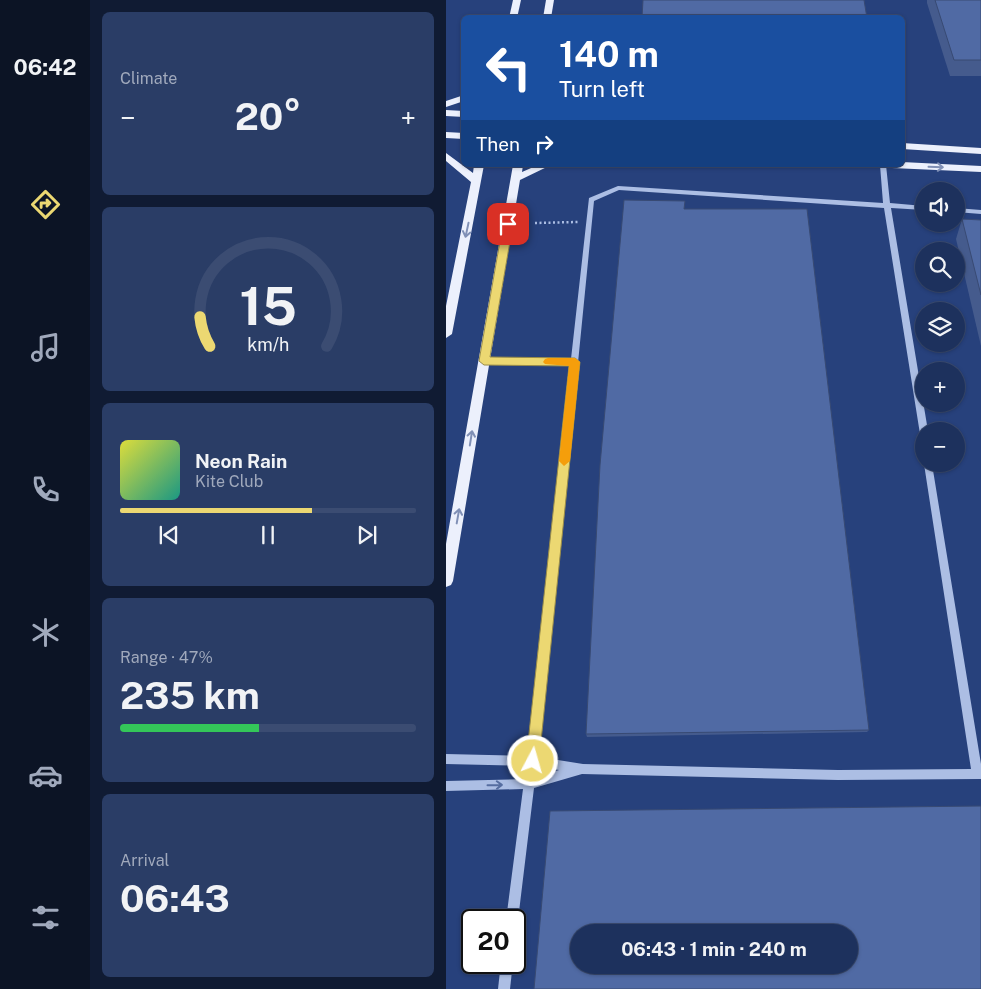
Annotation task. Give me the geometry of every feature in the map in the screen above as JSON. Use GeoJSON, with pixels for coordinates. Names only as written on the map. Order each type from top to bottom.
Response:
{"type":"FeatureCollection","features":[{"type":"Feature","properties":{"kind":"main road"},"geometry":{"type":"LineString","coordinates":[[514,15],[517,0]]}},
{"type":"Feature","properties":{"kind":"main road"},"geometry":{"type":"LineString","coordinates":[[547,15],[550,0]]}},
{"type":"Feature","properties":{"kind":"main road"},"geometry":{"type":"LineString","coordinates":[[446,104],[461,99]]}},
{"type":"Feature","properties":{"kind":"main road"},"geometry":{"type":"LineString","coordinates":[[446,113],[461,114]]}},
{"type":"Feature","properties":{"kind":"main road"},"geometry":{"type":"LineString","coordinates":[[446,135],[461,136]]}},
{"type":"Feature","properties":{"kind":"main road"},"geometry":{"type":"LineString","coordinates":[[905,146],[981,151]]}},
{"type":"Feature","properties":{"kind":"main road"},"geometry":{"type":"LineString","coordinates":[[446,156],[477,182]]}},
{"type":"Feature","properties":{"kind":"main road"},"geometry":{"type":"LineString","coordinates":[[905,166],[981,169]]}},
{"type":"Feature","properties":{"kind":"main road"},"geometry":{"type":"LineString","coordinates":[[446,334],[479,167]]}},
{"type":"Feature","properties":{"kind":"main road"},"geometry":{"type":"LineString","coordinates":[[446,581],[518,167]]}},
{"type":"Feature","properties":{"kind":"main road"},"geometry":{"type":"LineString","coordinates":[[516,178],[541,167]]}},
{"type":"Feature","properties":{"kind":"lane"},"geometry":{"type":"LineString","coordinates":[[883,167],[887,205],[922,422]]}},
{"type":"Feature","properties":{"kind":"lane"},"geometry":{"type":"LineString","coordinates":[[533,761],[591,200],[618,188],[915,207]]}},
{"type":"Feature","properties":{"kind":"lane"},"geometry":{"type":"LineString","coordinates":[[965,211],[981,212]]}},
{"type":"Feature","properties":{"kind":"lane"},"geometry":{"type":"LineString","coordinates":[[484,361],[575,362]]}},
{"type":"Feature","properties":{"kind":"lane"},"geometry":{"type":"LineString","coordinates":[[446,759],[533,761],[583,769],[838,775],[979,774],[929,472]]}},
{"type":"Feature","properties":{"kind":"lane"},"geometry":{"type":"LineString","coordinates":[[446,786],[529,784],[583,769]]}},
{"type":"Feature","properties":{"kind":"lane"},"geometry":{"type":"LineString","coordinates":[[513,909],[529,784]]}},
{"type":"Feature","properties":{"kind":"lane"},"geometry":{"type":"LineString","coordinates":[[504,989],[506,974]]}},
{"type":"Feature","properties":{"kind":"path"},"geometry":{"type":"LineString","coordinates":[[535,223],[589,222]]}},
{"type":"Feature","properties":{"kind":"building"},"geometry":{"type":"Polygon","coordinates":[[[643,0],[864,0],[866,15],[642,15],[643,0]]]}},
{"type":"Feature","properties":{"kind":"building"},"geometry":{"type":"Polygon","coordinates":[[[935,0],[981,0],[981,60],[954,60],[935,0]]]}},
{"type":"Feature","properties":{"kind":"building"},"geometry":{"type":"Polygon","coordinates":[[[624,200],[685,201],[684,209],[807,209],[869,730],[586,734],[600,465],[624,200]]]}},
{"type":"Feature","properties":{"kind":"building"},"geometry":{"type":"Polygon","coordinates":[[[965,219],[981,220],[981,295],[965,231],[965,219]]]}},
{"type":"Feature","properties":{"kind":"building"},"geometry":{"type":"Polygon","coordinates":[[[981,806],[981,989],[534,989],[550,811],[981,806]]]}},
{"type":"Feature","properties":{"kind":"slow traffic"},"geometry":{"type":"LineString","coordinates":[[548,362],[575,362],[564,461]]}},
{"type":"Feature","properties":{"kind":"route"},"geometry":{"type":"LineString","coordinates":[[508,224],[484,361],[575,362],[533,761]]}}]}
